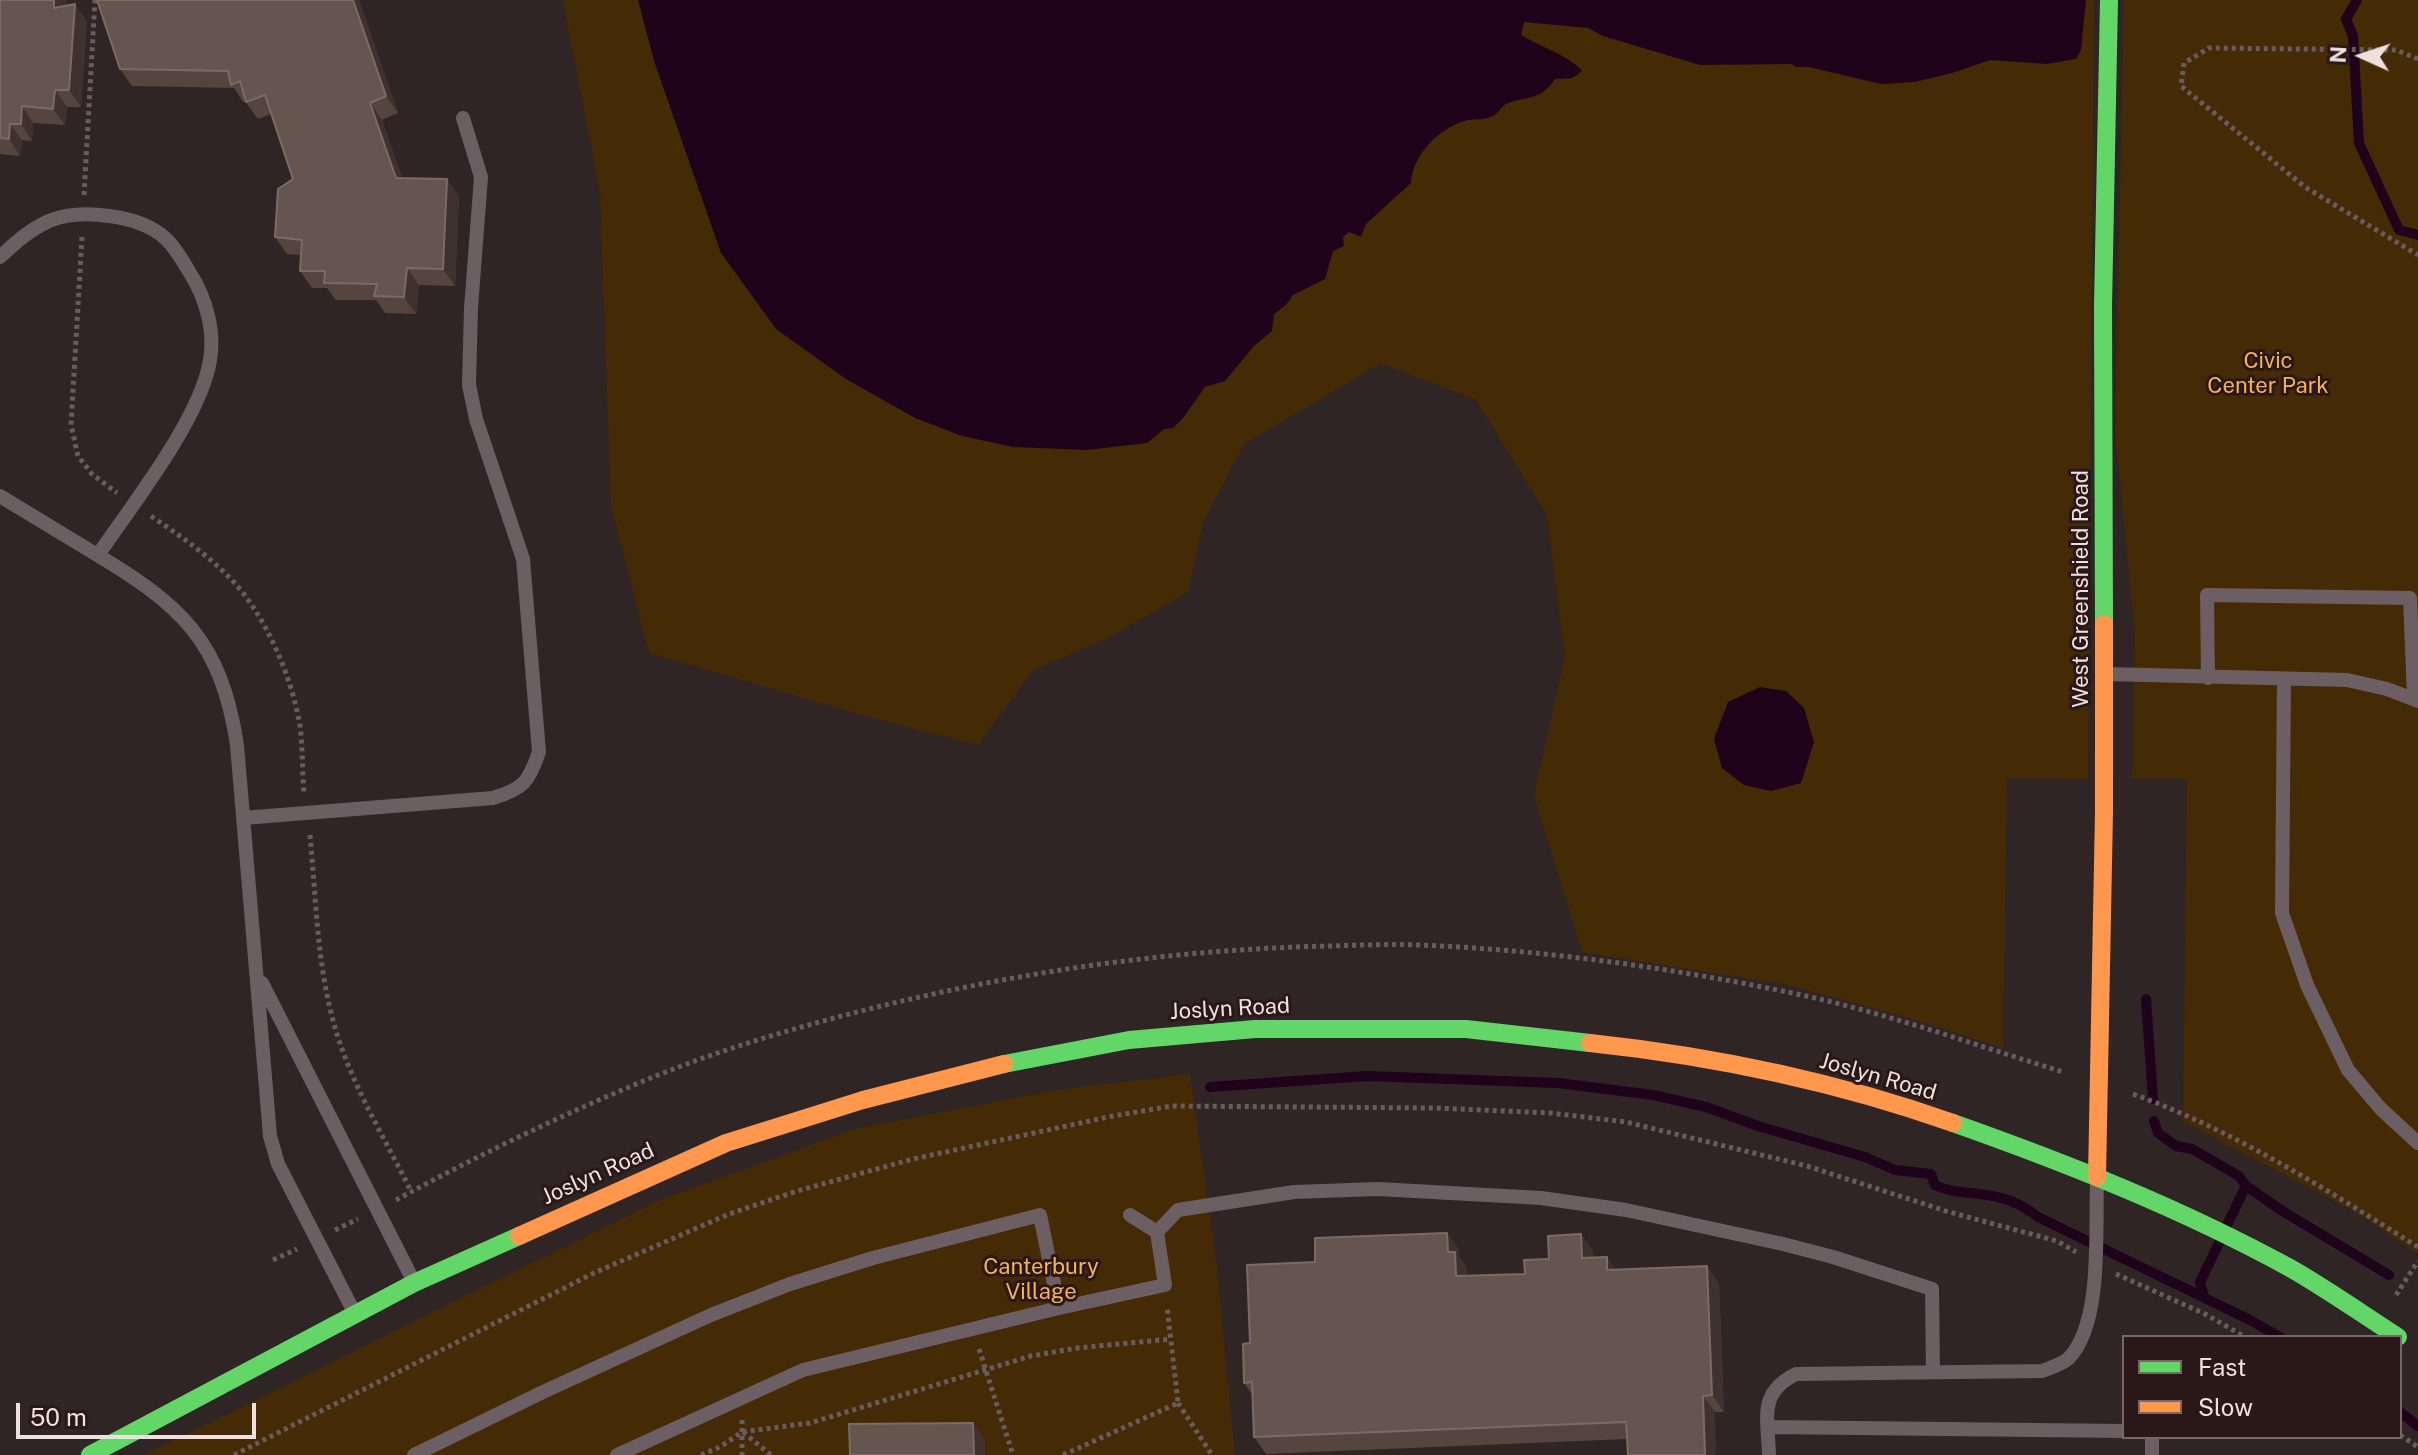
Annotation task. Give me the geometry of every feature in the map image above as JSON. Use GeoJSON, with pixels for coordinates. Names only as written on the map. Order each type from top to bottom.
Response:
{"type":"FeatureCollection","features":[{"type":"Feature","properties":{"kind":"street","name":"West Greenshield Road"},"geometry":{"type":"LineString","coordinates":[[2097,1177],[2106,674],[2103,306],[2109,0]]}},
{"type":"Feature","properties":{"kind":"street","name":"Joslyn Road"},"geometry":{"type":"LineString","coordinates":[[90,1455],[414,1283],[726,1143],[863,1100],[1010,1063],[1129,1040],[1255,1029],[1466,1029],[1678,1055],[1756,1069],[1910,1108],[2052,1158],[2159,1203],[2291,1269],[2394,1335]]}},
{"type":"Feature","properties":{"kind":"lane"},"geometry":{"type":"LineString","coordinates":[[243,818],[493,798],[515,791],[531,776],[539,752],[523,559],[476,419],[469,385],[471,308],[481,177],[463,118]]}},
{"type":"Feature","properties":{"kind":"lane"},"geometry":{"type":"LineString","coordinates":[[0,257],[24,234],[51,220],[75,215],[109,216],[139,223],[165,237],[201,290],[211,327],[211,358],[205,385],[162,460],[98,555]]}},
{"type":"Feature","properties":{"kind":"lane"},"geometry":{"type":"LineString","coordinates":[[0,496],[142,581],[172,606],[198,636],[216,668],[233,721],[273,1150],[355,1313]]}},
{"type":"Feature","properties":{"kind":"lane"},"geometry":{"type":"LineString","coordinates":[[2106,674],[2208,678],[2347,680],[2416,699],[2410,598],[2207,595],[2208,678]]}},
{"type":"Feature","properties":{"kind":"lane"},"geometry":{"type":"LineString","coordinates":[[2284,679],[2282,913],[2307,985],[2348,1070],[2381,1109],[2418,1143]]}},
{"type":"Feature","properties":{"kind":"lane"},"geometry":{"type":"LineString","coordinates":[[258,976],[414,1283]]}},
{"type":"Feature","properties":{"kind":"lane"},"geometry":{"type":"LineString","coordinates":[[1769,1455],[1771,1391],[1796,1374],[2042,1371],[2068,1360],[2085,1335],[2093,1303],[2097,1177]]}},
{"type":"Feature","properties":{"kind":"lane"},"geometry":{"type":"LineString","coordinates":[[1157,1232],[1178,1210],[1294,1192],[1378,1189],[1458,1193],[1541,1198],[1626,1210],[1833,1257],[1932,1289],[1933,1372]]}},
{"type":"Feature","properties":{"kind":"lane"},"geometry":{"type":"LineString","coordinates":[[414,1455],[711,1315],[790,1284],[873,1258],[1040,1215],[1059,1308]]}},
{"type":"Feature","properties":{"kind":"lane"},"geometry":{"type":"LineString","coordinates":[[617,1455],[803,1370],[1165,1285],[1157,1232],[1130,1215]]}},
{"type":"Feature","properties":{"kind":"lane"},"geometry":{"type":"LineString","coordinates":[[1768,1427],[2122,1431]]}},
{"type":"Feature","properties":{"kind":"path"},"geometry":{"type":"LineString","coordinates":[[84,194],[95,0]]}},
{"type":"Feature","properties":{"kind":"path"},"geometry":{"type":"LineString","coordinates":[[2418,59],[2396,50],[2209,48],[2184,63],[2181,86],[2305,187],[2418,255]]}},
{"type":"Feature","properties":{"kind":"path"},"geometry":{"type":"LineString","coordinates":[[82,238],[71,425],[78,456],[92,474],[114,491]]}},
{"type":"Feature","properties":{"kind":"path"},"geometry":{"type":"LineString","coordinates":[[155,519],[199,550],[232,579],[270,637],[291,686],[299,722],[304,789]]}},
{"type":"Feature","properties":{"kind":"path"},"geometry":{"type":"LineString","coordinates":[[310,836],[327,995],[333,1023],[349,1066],[411,1191]]}},
{"type":"Feature","properties":{"kind":"path"},"geometry":{"type":"LineString","coordinates":[[1165,1285],[1178,1403],[1212,1455]]}},
{"type":"Feature","properties":{"kind":"path"},"geometry":{"type":"LineString","coordinates":[[972,1329],[1013,1455]]}},
{"type":"Feature","properties":{"kind":"path"},"geometry":{"type":"LineString","coordinates":[[701,1455],[742,1432],[810,1423],[1031,1356],[1171,1339]]}},
{"type":"Feature","properties":{"kind":"path"},"geometry":{"type":"LineString","coordinates":[[1063,1455],[1178,1403]]}},
{"type":"Feature","properties":{"kind":"path"},"geometry":{"type":"LineString","coordinates":[[742,1432],[771,1455]]}},
{"type":"Feature","properties":{"kind":"green space"},"geometry":{"type":"Polygon","coordinates":[[[563,0],[2094,0],[2088,779],[2007,778],[2003,1048],[1913,1019],[1784,984],[1582,952],[1534,795],[1565,657],[1547,515],[1476,400],[1381,363],[1244,444],[1203,523],[1188,592],[1106,639],[1034,669],[978,745],[649,653],[611,505],[600,191],[563,0]]]}},
{"type":"Feature","properties":{"kind":"green space","name":"Civic Center Park"},"geometry":{"type":"Polygon","coordinates":[[[2124,0],[2418,0],[2418,1254],[2359,1214],[2183,1121],[2187,779],[2132,778],[2135,634],[2115,432],[2124,0]]]}},
{"type":"Feature","properties":{"kind":"green space","name":"Canterbury Village"},"geometry":{"type":"Polygon","coordinates":[[[1190,1074],[1217,1269],[1235,1455],[145,1455],[660,1200],[854,1129],[1058,1090],[1190,1074]]]}},
{"type":"Feature","properties":{"kind":"shaded area"},"geometry":{"type":"Polygon","coordinates":[[[638,0],[2086,0],[2081,50],[2076,59],[2047,64],[1990,60],[1915,82],[1881,84],[1792,64],[1700,65],[1603,36],[1588,28],[1524,22],[1521,35],[1568,59],[1582,70],[1579,74],[1555,79],[1539,95],[1506,104],[1490,117],[1458,123],[1438,135],[1422,152],[1411,183],[1366,224],[1361,237],[1349,232],[1343,237],[1344,246],[1333,251],[1325,279],[1293,295],[1274,314],[1272,331],[1254,346],[1225,381],[1205,387],[1173,428],[1164,429],[1147,443],[1087,450],[1013,447],[962,436],[915,418],[846,379],[776,329],[721,253],[654,61],[638,0]]]}},
{"type":"Feature","properties":{"kind":"shaded area"},"geometry":{"type":"Polygon","coordinates":[[[1760,687],[1786,691],[1804,708],[1814,742],[1801,783],[1771,791],[1744,785],[1722,768],[1714,739],[1728,702],[1760,687]]]}},
{"type":"Feature","properties":{"kind":"building"},"geometry":{"type":"Polygon","coordinates":[[[0,0],[54,0],[54,8],[75,4],[69,90],[55,90],[53,109],[22,106],[21,124],[10,124],[9,139],[0,138],[0,0]]]}},
{"type":"Feature","properties":{"kind":"building"},"geometry":{"type":"Polygon","coordinates":[[[97,0],[353,0],[386,96],[370,103],[396,178],[447,179],[443,269],[407,268],[404,297],[374,296],[377,284],[324,283],[325,271],[300,271],[302,240],[275,237],[278,189],[293,179],[265,95],[246,102],[240,81],[231,85],[228,71],[120,69],[97,0]]]}},
{"type":"Feature","properties":{"kind":"building"},"geometry":{"type":"Polygon","coordinates":[[[1447,1233],[1448,1252],[1455,1252],[1456,1276],[1525,1274],[1524,1260],[1549,1259],[1548,1236],[1581,1234],[1582,1258],[1607,1257],[1607,1270],[1707,1266],[1712,1395],[1703,1396],[1705,1455],[1628,1455],[1626,1422],[1254,1437],[1252,1382],[1244,1383],[1243,1344],[1250,1343],[1247,1265],[1315,1262],[1315,1238],[1447,1233]]]}},
{"type":"Feature","properties":{"kind":"building"},"geometry":{"type":"Polygon","coordinates":[[[973,1423],[974,1455],[850,1455],[849,1424],[973,1423]]]}},
{"type":"Feature","properties":{"kind":"waterway"},"geometry":{"type":"LineString","coordinates":[[2357,0],[2346,19],[2353,36],[2359,143],[2399,230],[2418,235]]}},
{"type":"Feature","properties":{"kind":"waterway"},"geometry":{"type":"LineString","coordinates":[[2146,999],[2153,1099]]}},
{"type":"Feature","properties":{"kind":"waterway"},"geometry":{"type":"LineString","coordinates":[[1210,1087],[1367,1076],[1558,1083],[1653,1095],[1706,1107],[1758,1126],[1865,1157],[1895,1170],[1931,1174],[1935,1185],[1946,1189],[2010,1201],[2276,1335]]}},
{"type":"Feature","properties":{"kind":"waterway"},"geometry":{"type":"LineString","coordinates":[[2154,1121],[2158,1133],[2176,1146],[2192,1149],[2239,1176],[2246,1186],[2284,1212],[2389,1275]]}},
{"type":"Feature","properties":{"kind":"waterway"},"geometry":{"type":"LineString","coordinates":[[2225,1229],[2246,1186]]}},
{"type":"Feature","properties":{"kind":"waterway"},"geometry":{"type":"LineString","coordinates":[[2204,1297],[2200,1282],[2219,1243]]}},
{"type":"Feature","properties":{"kind":"waterway"},"geometry":{"type":"LineString","coordinates":[[2402,1414],[2418,1426]]}},
{"type":"Feature","properties":{"kind":"traffic: fast"},"geometry":{"type":"LineString","coordinates":[[2104,624],[2103,306],[2109,0]]}},
{"type":"Feature","properties":{"kind":"traffic: fast"},"geometry":{"type":"LineString","coordinates":[[1004,1064],[1129,1040],[1255,1029],[1466,1029],[1590,1043]]}},
{"type":"Feature","properties":{"kind":"traffic: fast"},"geometry":{"type":"LineString","coordinates":[[1953,1123],[2082,1171],[2208,1226],[2290,1268],[2395,1335]]}},
{"type":"Feature","properties":{"kind":"traffic: fast"},"geometry":{"type":"LineString","coordinates":[[90,1455],[414,1283],[519,1236]]}},
{"type":"Feature","properties":{"kind":"traffic: slow"},"geometry":{"type":"LineString","coordinates":[[2097,1177],[2104,624]]}},
{"type":"Feature","properties":{"kind":"traffic: slow"},"geometry":{"type":"LineString","coordinates":[[1590,1043],[1682,1055],[1774,1072],[1864,1095],[1953,1123]]}},
{"type":"Feature","properties":{"kind":"traffic: slow"},"geometry":{"type":"LineString","coordinates":[[519,1236],[726,1143],[863,1100],[1004,1064]]}}]}
